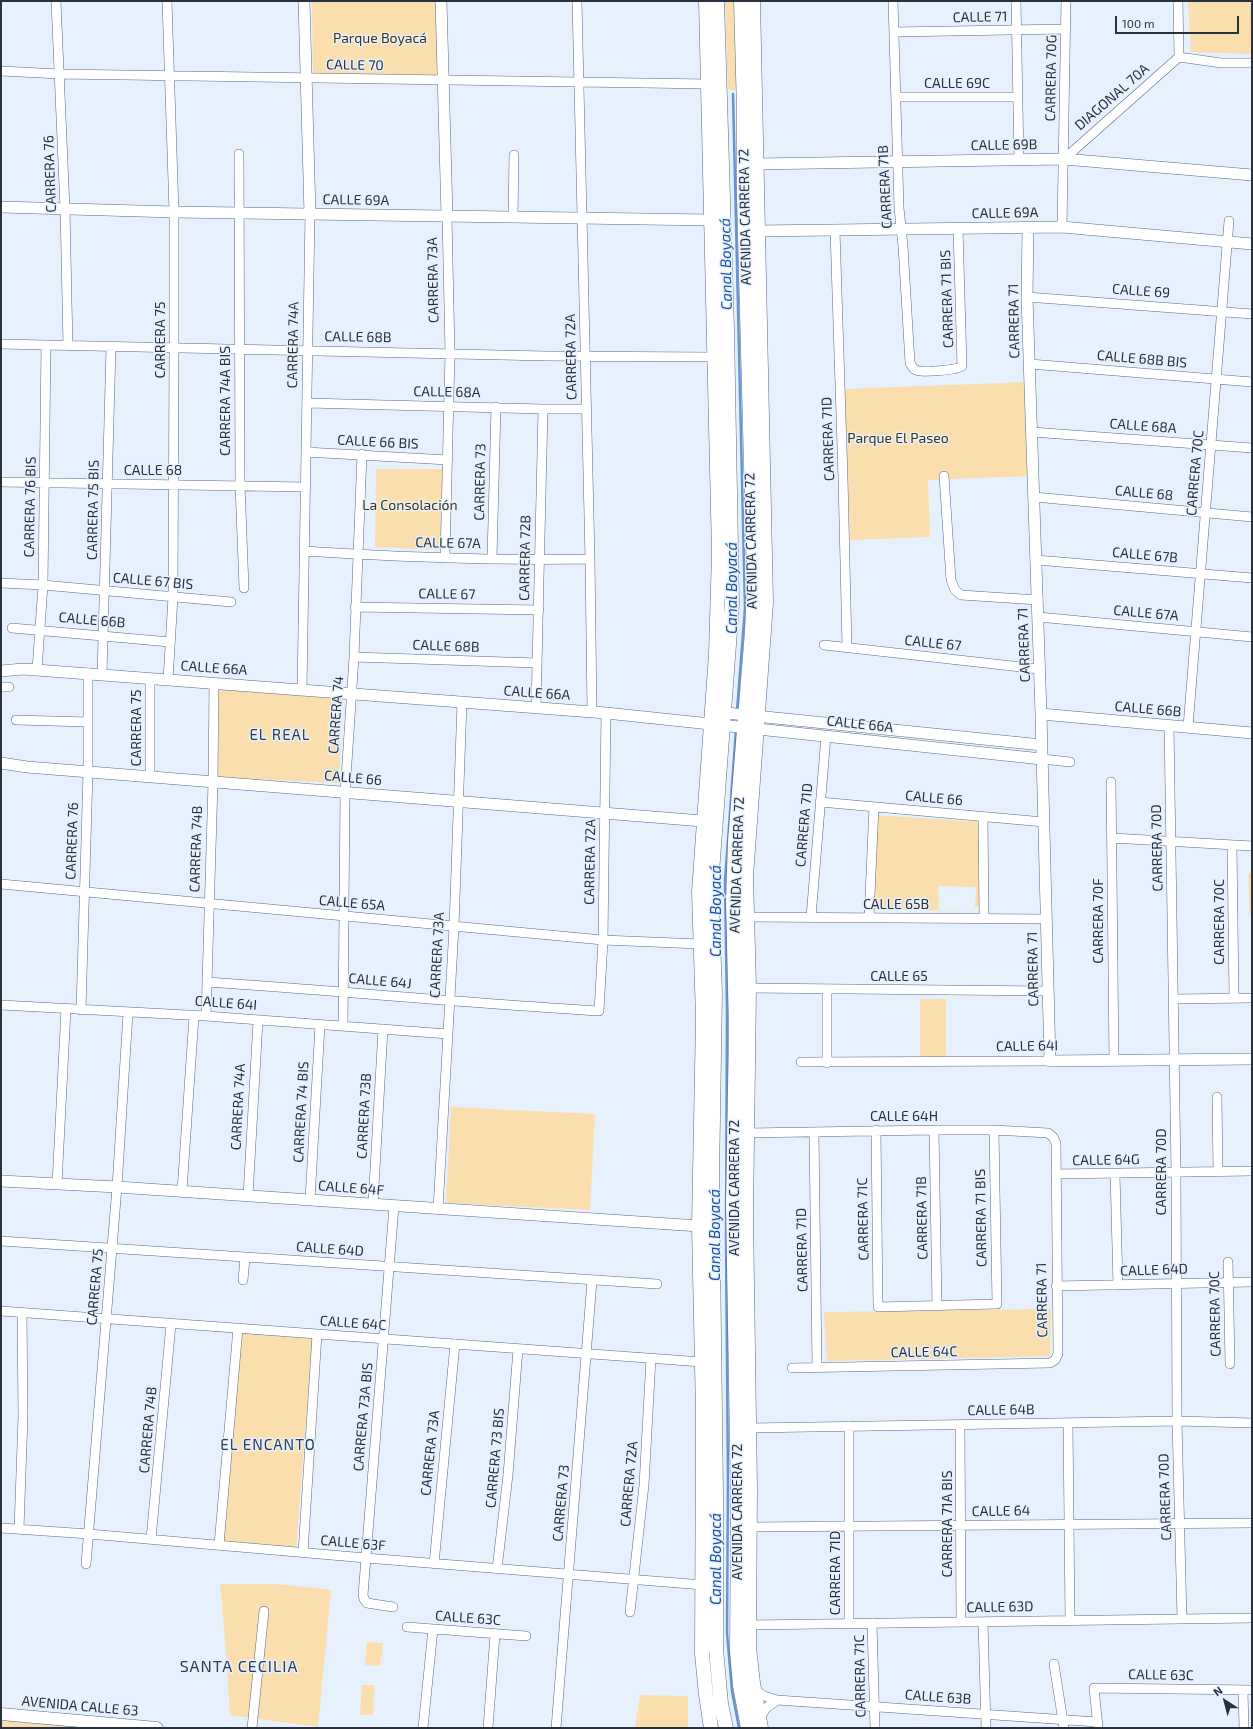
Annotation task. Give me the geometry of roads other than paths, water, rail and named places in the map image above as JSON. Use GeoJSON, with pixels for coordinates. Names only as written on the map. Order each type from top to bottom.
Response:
{"type":"FeatureCollection","features":[{"type":"Feature","properties":{"kind":"highway","name":"AVENIDA CARRERA 72"},"geometry":{"type":"LineString","coordinates":[[706,1],[719,553],[718,603],[734,720],[747,847],[746,917],[748,1051],[746,1215],[750,1428],[749,1625],[756,1725]]}},
{"type":"Feature","properties":{"kind":"highway","name":"AVENIDA CARRERA 72"},"geometry":{"type":"LineString","coordinates":[[717,1],[727,329],[734,720],[735,841],[733,882],[736,990],[734,1274],[738,1506],[737,1652],[740,1686],[756,1725]]}},
{"type":"Feature","properties":{"kind":"highway","name":"AVENIDA CARRERA 72"},"geometry":{"type":"LineString","coordinates":[[726,1728],[721,1704],[716,1649],[716,1493],[712,1185],[715,1040],[711,886],[754,587],[741,1]]}},
{"type":"Feature","properties":{"kind":"highway","name":"AVENIDA CARRERA 72"},"geometry":{"type":"LineString","coordinates":[[709,1726],[702,1654],[703,1413],[699,1226],[700,1108],[703,1018],[699,892],[703,822],[734,720],[766,604],[753,1]]}},
{"type":"Feature","properties":{"kind":"highway"},"geometry":{"type":"LineString","coordinates":[[744,141],[756,164]]}},
{"type":"Feature","properties":{"kind":"highway"},"geometry":{"type":"LineString","coordinates":[[709,142],[722,174]]}},
{"type":"Feature","properties":{"kind":"highway"},"geometry":{"type":"LineString","coordinates":[[750,454],[763,436]]}},
{"type":"Feature","properties":{"kind":"highway"},"geometry":{"type":"LineString","coordinates":[[703,1018],[715,1040]]}},
{"type":"Feature","properties":{"kind":"highway"},"geometry":{"type":"LineString","coordinates":[[736,1071],[748,1051]]}},
{"type":"Feature","properties":{"kind":"highway"},"geometry":{"type":"LineString","coordinates":[[700,1108],[714,1088]]}},
{"type":"Feature","properties":{"kind":"highway"},"geometry":{"type":"LineString","coordinates":[[734,1274],[748,1292]]}},
{"type":"Feature","properties":{"kind":"highway"},"geometry":{"type":"LineString","coordinates":[[703,1413],[715,1436]]}},
{"type":"Feature","properties":{"kind":"highway"},"geometry":{"type":"LineString","coordinates":[[703,1526],[716,1493]]}},
{"type":"Feature","properties":{"kind":"main road","name":"AVENIDA CALLE 63"},"geometry":{"type":"LineString","coordinates":[[1,1714],[157,1728]]}},
{"type":"Feature","properties":{"kind":"street","name":"CARRERA 76"},"geometry":{"type":"LineString","coordinates":[[56,1],[65,210],[68,346]]}},
{"type":"Feature","properties":{"kind":"street","name":"CARRERA 75"},"geometry":{"type":"LineString","coordinates":[[167,1],[174,212],[173,597],[168,680]]}},
{"type":"Feature","properties":{"kind":"street","name":"CARRERA 74A"},"geometry":{"type":"LineString","coordinates":[[302,690],[310,214],[304,1]]}},
{"type":"Feature","properties":{"kind":"street","name":"CARRERA 73A"},"geometry":{"type":"LineString","coordinates":[[441,1],[450,353],[444,558]]}},
{"type":"Feature","properties":{"kind":"street","name":"CARRERA 72A"},"geometry":{"type":"LineString","coordinates":[[576,1],[586,356],[592,712]]}},
{"type":"Feature","properties":{"kind":"street","name":"CARRERA 71B"},"geometry":{"type":"LineString","coordinates":[[893,1],[898,208],[901,229],[910,363],[914,370]]}},
{"type":"Feature","properties":{"kind":"street"},"geometry":{"type":"LineString","coordinates":[[1016,1],[1018,159]]}},
{"type":"Feature","properties":{"kind":"street","name":"CARRERA 70G"},"geometry":{"type":"LineString","coordinates":[[1062,227],[1066,1]]}},
{"type":"Feature","properties":{"kind":"street"},"geometry":{"type":"LineString","coordinates":[[1178,1],[1179,57],[1221,62],[1252,63]]}},
{"type":"Feature","properties":{"kind":"street","name":"CALLE 71"},"geometry":{"type":"LineString","coordinates":[[894,32],[1066,29]]}},
{"type":"Feature","properties":{"kind":"street","name":"DIAGONAL 70A"},"geometry":{"type":"LineString","coordinates":[[1064,159],[1179,57]]}},
{"type":"Feature","properties":{"kind":"street","name":"CALLE 70"},"geometry":{"type":"LineString","coordinates":[[1,71],[60,74],[708,84]]}},
{"type":"Feature","properties":{"kind":"street","name":"CALLE 69C"},"geometry":{"type":"LineString","coordinates":[[896,97],[1017,97]]}},
{"type":"Feature","properties":{"kind":"street","name":"CARRERA 74A BIS"},"geometry":{"type":"LineString","coordinates":[[239,154],[240,485],[244,588]]}},
{"type":"Feature","properties":{"kind":"street"},"geometry":{"type":"LineString","coordinates":[[513,217],[514,155]]}},
{"type":"Feature","properties":{"kind":"street","name":"CALLE 69B"},"geometry":{"type":"LineString","coordinates":[[756,164],[1064,159],[1252,175]]}},
{"type":"Feature","properties":{"kind":"street","name":"CALLE 69A"},"geometry":{"type":"LineString","coordinates":[[1,207],[174,212],[711,220]]}},
{"type":"Feature","properties":{"kind":"street","name":"CARRERA 70C"},"geometry":{"type":"LineString","coordinates":[[1188,727],[1229,221]]}},
{"type":"Feature","properties":{"kind":"street","name":"CALLE 69A"},"geometry":{"type":"LineString","coordinates":[[757,231],[1062,227],[1252,244]]}},
{"type":"Feature","properties":{"kind":"street","name":"CARRERA 71 BIS"},"geometry":{"type":"LineString","coordinates":[[914,370],[960,368],[963,362],[958,228]]}},
{"type":"Feature","properties":{"kind":"street","name":"CARRERA 71"},"geometry":{"type":"LineString","coordinates":[[1028,228],[1027,297],[1038,600],[1050,1061]]}},
{"type":"Feature","properties":{"kind":"street","name":"CARRERA 71D"},"geometry":{"type":"LineString","coordinates":[[835,230],[843,478],[846,648]]}},
{"type":"Feature","properties":{"kind":"street","name":"CALLE 69"},"geometry":{"type":"LineString","coordinates":[[1027,297],[1252,314]]}},
{"type":"Feature","properties":{"kind":"street","name":"CALLE 68B"},"geometry":{"type":"LineString","coordinates":[[1,344],[586,356],[714,356]]}},
{"type":"Feature","properties":{"kind":"street","name":"CARRERA 76 BIS"},"geometry":{"type":"LineString","coordinates":[[36,670],[43,585],[46,345]]}},
{"type":"Feature","properties":{"kind":"street","name":"CARRERA 75 BIS"},"geometry":{"type":"LineString","coordinates":[[102,675],[111,347]]}},
{"type":"Feature","properties":{"kind":"street","name":"CALLE 68B BIS"},"geometry":{"type":"LineString","coordinates":[[1030,364],[1252,382]]}},
{"type":"Feature","properties":{"kind":"street","name":"CALLE 68A"},"geometry":{"type":"LineString","coordinates":[[307,403],[586,409]]}},
{"type":"Feature","properties":{"kind":"street","name":"CARRERA 73"},"geometry":{"type":"LineString","coordinates":[[492,558],[496,407]]}},
{"type":"Feature","properties":{"kind":"street","name":"CARRERA 72B"},"geometry":{"type":"LineString","coordinates":[[536,708],[544,409]]}},
{"type":"Feature","properties":{"kind":"street","name":"CALLE 68A"},"geometry":{"type":"LineString","coordinates":[[1032,432],[1252,448]]}},
{"type":"Feature","properties":{"kind":"street","name":"CALLE 66 BIS"},"geometry":{"type":"LineString","coordinates":[[306,452],[448,460]]}},
{"type":"Feature","properties":{"kind":"street","name":"CARRERA 74"},"geometry":{"type":"LineString","coordinates":[[343,1026],[345,793],[350,694],[354,657],[362,454]]}},
{"type":"Feature","properties":{"kind":"street"},"geometry":{"type":"LineString","coordinates":[[944,476],[951,580],[955,590],[961,595],[1038,600]]}},
{"type":"Feature","properties":{"kind":"street","name":"CALLE 68"},"geometry":{"type":"LineString","coordinates":[[1,482],[306,487]]}},
{"type":"Feature","properties":{"kind":"street","name":"CALLE 68"},"geometry":{"type":"LineString","coordinates":[[1034,497],[1252,517]]}},
{"type":"Feature","properties":{"kind":"street","name":"CALLE 67A"},"geometry":{"type":"LineString","coordinates":[[304,551],[358,555],[444,558],[539,560],[590,559]]}},
{"type":"Feature","properties":{"kind":"street","name":"CALLE 67B"},"geometry":{"type":"LineString","coordinates":[[1036,560],[1252,578]]}},
{"type":"Feature","properties":{"kind":"street","name":"CALLE 67 BIS"},"geometry":{"type":"LineString","coordinates":[[1,583],[43,585],[231,602]]}},
{"type":"Feature","properties":{"kind":"street","name":"CALLE 67"},"geometry":{"type":"LineString","coordinates":[[355,607],[539,610]]}},
{"type":"Feature","properties":{"kind":"street","name":"CALLE 67A"},"geometry":{"type":"LineString","coordinates":[[1038,617],[1252,637]]}},
{"type":"Feature","properties":{"kind":"street","name":"CALLE 66B"},"geometry":{"type":"LineString","coordinates":[[12,628],[170,642]]}},
{"type":"Feature","properties":{"kind":"street","name":"CALLE 67"},"geometry":{"type":"LineString","coordinates":[[824,645],[1039,669]]}},
{"type":"Feature","properties":{"kind":"street","name":"CALLE 68B"},"geometry":{"type":"LineString","coordinates":[[354,657],[537,662]]}},
{"type":"Feature","properties":{"kind":"street","name":"CALLE 66A"},"geometry":{"type":"LineString","coordinates":[[1,672],[19,669],[36,670],[536,708],[734,720],[1042,745]]}},
{"type":"Feature","properties":{"kind":"street","name":"CARRERA 76"},"geometry":{"type":"LineString","coordinates":[[81,1010],[88,772],[88,674]]}},
{"type":"Feature","properties":{"kind":"street","name":"CARRERA 75"},"geometry":{"type":"LineString","coordinates":[[150,678],[150,777]]}},
{"type":"Feature","properties":{"kind":"street","name":"CARRERA 74B"},"geometry":{"type":"LineString","coordinates":[[206,1016],[208,904],[213,782],[214,683]]}},
{"type":"Feature","properties":{"kind":"street","name":"CARRERA 73A"},"geometry":{"type":"LineString","coordinates":[[438,1209],[454,927],[462,702]]}},
{"type":"Feature","properties":{"kind":"street","name":"CARRERA 72A"},"geometry":{"type":"LineString","coordinates":[[599,1011],[605,814],[606,713]]}},
{"type":"Feature","properties":{"kind":"street","name":"CALLE 66B"},"geometry":{"type":"LineString","coordinates":[[1041,714],[1252,733]]}},
{"type":"Feature","properties":{"kind":"street"},"geometry":{"type":"LineString","coordinates":[[16,720],[88,722]]}},
{"type":"Feature","properties":{"kind":"street","name":"CALLE 66A"},"geometry":{"type":"LineString","coordinates":[[734,720],[826,736],[1070,762]]}},
{"type":"Feature","properties":{"kind":"street","name":"CARRERA 70D"},"geometry":{"type":"LineString","coordinates":[[1169,725],[1176,1173],[1177,1421],[1181,1523],[1182,1619]]}},
{"type":"Feature","properties":{"kind":"street","name":"CARRERA 71D"},"geometry":{"type":"LineString","coordinates":[[810,917],[826,736]]}},
{"type":"Feature","properties":{"kind":"street","name":"CALLE 66"},"geometry":{"type":"LineString","coordinates":[[1,763],[27,767],[703,822]]}},
{"type":"Feature","properties":{"kind":"street","name":"CARRERA 70F"},"geometry":{"type":"LineString","coordinates":[[1111,782],[1114,1061]]}},
{"type":"Feature","properties":{"kind":"street","name":"CALLE 66"},"geometry":{"type":"LineString","coordinates":[[820,802],[1044,822]]}},
{"type":"Feature","properties":{"kind":"street"},"geometry":{"type":"LineString","coordinates":[[870,918],[874,807]]}},
{"type":"Feature","properties":{"kind":"street"},"geometry":{"type":"LineString","coordinates":[[982,817],[984,918]]}},
{"type":"Feature","properties":{"kind":"street"},"geometry":{"type":"LineString","coordinates":[[1112,838],[1171,840],[1252,846]]}},
{"type":"Feature","properties":{"kind":"street","name":"CARRERA 70C"},"geometry":{"type":"LineString","coordinates":[[1232,845],[1234,998]]}},
{"type":"Feature","properties":{"kind":"street","name":"CALLE 65A"},"geometry":{"type":"LineString","coordinates":[[1,884],[602,940],[700,944]]}},
{"type":"Feature","properties":{"kind":"street","name":"CALLE 65B"},"geometry":{"type":"LineString","coordinates":[[746,917],[1046,919]]}},
{"type":"Feature","properties":{"kind":"street","name":"CALLE 64J"},"geometry":{"type":"LineString","coordinates":[[207,982],[343,991],[450,1002],[599,1011]]}},
{"type":"Feature","properties":{"kind":"street","name":"CALLE 65"},"geometry":{"type":"LineString","coordinates":[[748,988],[827,990],[1048,991]]}},
{"type":"Feature","properties":{"kind":"street"},"geometry":{"type":"LineString","coordinates":[[827,990],[827,1063]]}},
{"type":"Feature","properties":{"kind":"street"},"geometry":{"type":"LineString","coordinates":[[1173,1000],[1252,998]]}},
{"type":"Feature","properties":{"kind":"street","name":"CALLE 64I"},"geometry":{"type":"LineString","coordinates":[[1,1005],[206,1016],[448,1034]]}},
{"type":"Feature","properties":{"kind":"street"},"geometry":{"type":"LineString","coordinates":[[57,1184],[66,1009]]}},
{"type":"Feature","properties":{"kind":"street","name":"CARRERA 75"},"geometry":{"type":"LineString","coordinates":[[86,1564],[117,1187],[128,1013]]}},
{"type":"Feature","properties":{"kind":"street"},"geometry":{"type":"LineString","coordinates":[[182,1191],[194,1016]]}},
{"type":"Feature","properties":{"kind":"street","name":"CARRERA 74A"},"geometry":{"type":"LineString","coordinates":[[248,1196],[258,1021]]}},
{"type":"Feature","properties":{"kind":"street","name":"CARRERA 74 BIS"},"geometry":{"type":"LineString","coordinates":[[310,1200],[320,1025]]}},
{"type":"Feature","properties":{"kind":"street","name":"CARRERA 73B"},"geometry":{"type":"LineString","coordinates":[[373,1204],[382,1029]]}},
{"type":"Feature","properties":{"kind":"street","name":"CALLE 64I"},"geometry":{"type":"LineString","coordinates":[[802,1062],[1252,1059]]}},
{"type":"Feature","properties":{"kind":"street"},"geometry":{"type":"LineString","coordinates":[[1217,1097],[1218,1172]]}},
{"type":"Feature","properties":{"kind":"street","name":"CALLE 64H"},"geometry":{"type":"LineString","coordinates":[[747,1133],[876,1130],[994,1130],[1048,1133],[1053,1137],[1056,1143]]}},
{"type":"Feature","properties":{"kind":"street","name":"CARRERA 71C"},"geometry":{"type":"LineString","coordinates":[[876,1130],[878,1308],[937,1306]]}},
{"type":"Feature","properties":{"kind":"street","name":"CARRERA 71B"},"geometry":{"type":"LineString","coordinates":[[934,1130],[937,1306]]}},
{"type":"Feature","properties":{"kind":"street","name":"CARRERA 71 BIS"},"geometry":{"type":"LineString","coordinates":[[937,1306],[997,1304],[994,1130]]}},
{"type":"Feature","properties":{"kind":"street","name":"CARRERA 71D"},"geometry":{"type":"LineString","coordinates":[[814,1132],[817,1368]]}},
{"type":"Feature","properties":{"kind":"street","name":"CARRERA 71"},"geometry":{"type":"LineString","coordinates":[[1055,1360],[1058,1354],[1056,1286],[1056,1143]]}},
{"type":"Feature","properties":{"kind":"street","name":"CALLE 64G"},"geometry":{"type":"LineString","coordinates":[[1056,1174],[1252,1171]]}},
{"type":"Feature","properties":{"kind":"street"},"geometry":{"type":"LineString","coordinates":[[1115,1174],[1118,1285]]}},
{"type":"Feature","properties":{"kind":"street","name":"CALLE 64F"},"geometry":{"type":"LineString","coordinates":[[1,1181],[182,1191],[699,1226]]}},
{"type":"Feature","properties":{"kind":"street","name":"CARRERA 73A BIS"},"geometry":{"type":"LineString","coordinates":[[393,1607],[367,1603],[364,1599],[394,1206]]}},
{"type":"Feature","properties":{"kind":"street","name":"CALLE 64D"},"geometry":{"type":"LineString","coordinates":[[1,1241],[592,1281],[657,1284]]}},
{"type":"Feature","properties":{"kind":"street"},"geometry":{"type":"LineString","coordinates":[[242,1280],[245,1258]]}},
{"type":"Feature","properties":{"kind":"street","name":"CARRERA 70C"},"geometry":{"type":"LineString","coordinates":[[1228,1262],[1230,1364]]}},
{"type":"Feature","properties":{"kind":"street","name":"CARRERA 73"},"geometry":{"type":"LineString","coordinates":[[556,1728],[592,1281]]}},
{"type":"Feature","properties":{"kind":"street","name":"CALLE 64D"},"geometry":{"type":"LineString","coordinates":[[1056,1286],[1252,1282]]}},
{"type":"Feature","properties":{"kind":"street","name":"CALLE 64C"},"geometry":{"type":"LineString","coordinates":[[1,1311],[702,1362]]}},
{"type":"Feature","properties":{"kind":"street"},"geometry":{"type":"LineString","coordinates":[[19,1529],[23,1416],[22,1313]]}},
{"type":"Feature","properties":{"kind":"street","name":"CARRERA 74B"},"geometry":{"type":"LineString","coordinates":[[151,1539],[171,1324]]}},
{"type":"Feature","properties":{"kind":"street"},"geometry":{"type":"LineString","coordinates":[[219,1545],[238,1328]]}},
{"type":"Feature","properties":{"kind":"street"},"geometry":{"type":"LineString","coordinates":[[304,1553],[317,1334]]}},
{"type":"Feature","properties":{"kind":"street","name":"CARRERA 73A"},"geometry":{"type":"LineString","coordinates":[[434,1564],[455,1344]]}},
{"type":"Feature","properties":{"kind":"street","name":"CARRERA 73 BIS"},"geometry":{"type":"LineString","coordinates":[[497,1569],[508,1475],[518,1349]]}},
{"type":"Feature","properties":{"kind":"street","name":"CARRERA 72A"},"geometry":{"type":"LineString","coordinates":[[630,1612],[644,1486],[651,1358]]}},
{"type":"Feature","properties":{"kind":"street","name":"CALLE 64C"},"geometry":{"type":"LineString","coordinates":[[792,1368],[1050,1363],[1055,1360]]}},
{"type":"Feature","properties":{"kind":"street","name":"CALLE 64B"},"geometry":{"type":"LineString","coordinates":[[750,1428],[1068,1424],[1177,1421],[1252,1423]]}},
{"type":"Feature","properties":{"kind":"street"},"geometry":{"type":"LineString","coordinates":[[1068,1424],[1070,1620]]}},
{"type":"Feature","properties":{"kind":"street","name":"CARRERA 71A BIS"},"geometry":{"type":"LineString","coordinates":[[960,1425],[961,1622]]}},
{"type":"Feature","properties":{"kind":"street","name":"CARRERA 71D"},"geometry":{"type":"LineString","coordinates":[[849,1426],[849,1624]]}},
{"type":"Feature","properties":{"kind":"street","name":"CALLE 64"},"geometry":{"type":"LineString","coordinates":[[750,1527],[1252,1523]]}},
{"type":"Feature","properties":{"kind":"street","name":"CALLE 63F"},"geometry":{"type":"LineString","coordinates":[[1,1528],[703,1585]]}},
{"type":"Feature","properties":{"kind":"street"},"geometry":{"type":"LineString","coordinates":[[252,1728],[264,1611]]}},
{"type":"Feature","properties":{"kind":"street","name":"CALLE 63D"},"geometry":{"type":"LineString","coordinates":[[749,1625],[1252,1618]]}},
{"type":"Feature","properties":{"kind":"street"},"geometry":{"type":"LineString","coordinates":[[982,1622],[986,1728]]}},
{"type":"Feature","properties":{"kind":"street","name":"CARRERA 71C"},"geometry":{"type":"LineString","coordinates":[[872,1623],[875,1728]]}},
{"type":"Feature","properties":{"kind":"street","name":"CALLE 63C"},"geometry":{"type":"LineString","coordinates":[[407,1627],[526,1636]]}},
{"type":"Feature","properties":{"kind":"street"},"geometry":{"type":"LineString","coordinates":[[422,1728],[433,1629]]}},
{"type":"Feature","properties":{"kind":"street"},"geometry":{"type":"LineString","coordinates":[[488,1728],[495,1634]]}},
{"type":"Feature","properties":{"kind":"street"},"geometry":{"type":"LineString","coordinates":[[1054,1664],[1063,1724]]}},
{"type":"Feature","properties":{"kind":"street","name":"CALLE 63C"},"geometry":{"type":"LineString","coordinates":[[1097,1725],[1094,1688],[1248,1690]]}},
{"type":"Feature","properties":{"kind":"street","name":"CALLE 63B"},"geometry":{"type":"LineString","coordinates":[[754,1689],[764,1696],[777,1700],[986,1715],[1063,1724],[1097,1725]]}},
{"type":"Feature","properties":{"kind":"street"},"geometry":{"type":"LineString","coordinates":[[1244,1728],[1248,1690]]}},
{"type":"Feature","properties":{"kind":"street"},"geometry":{"type":"LineString","coordinates":[[756,1725],[766,1708],[777,1700]]}},
{"type":"Feature","properties":{"kind":"waterway","name":"Canal Boyacá"},"geometry":{"type":"LineString","coordinates":[[733,94],[745,608],[737,711]]}},
{"type":"Feature","properties":{"kind":"waterway","name":"Canal Boyacá"},"geometry":{"type":"LineString","coordinates":[[736,730],[725,881],[727,1011],[727,1633],[732,1691],[739,1728]]}},
{"type":"Feature","properties":{"kind":"district","name":"EL REAL"},"geometry":{"type":"Point","coordinates":[280,735]}},
{"type":"Feature","properties":{"kind":"district","name":"EL ENCANTO"},"geometry":{"type":"Point","coordinates":[268,1445]}},
{"type":"Feature","properties":{"kind":"district","name":"SANTA CECILIA"},"geometry":{"type":"Point","coordinates":[239,1667]}},
{"type":"Feature","properties":{"kind":"park label","name":"Parque Boyacá"},"geometry":{"type":"Point","coordinates":[380,38]}},
{"type":"Feature","properties":{"kind":"park label","name":"Parque El Paseo"},"geometry":{"type":"Point","coordinates":[898,438]}},
{"type":"Feature","properties":{"kind":"park label","name":"La Consolación"},"geometry":{"type":"Point","coordinates":[410,505]}}]}
